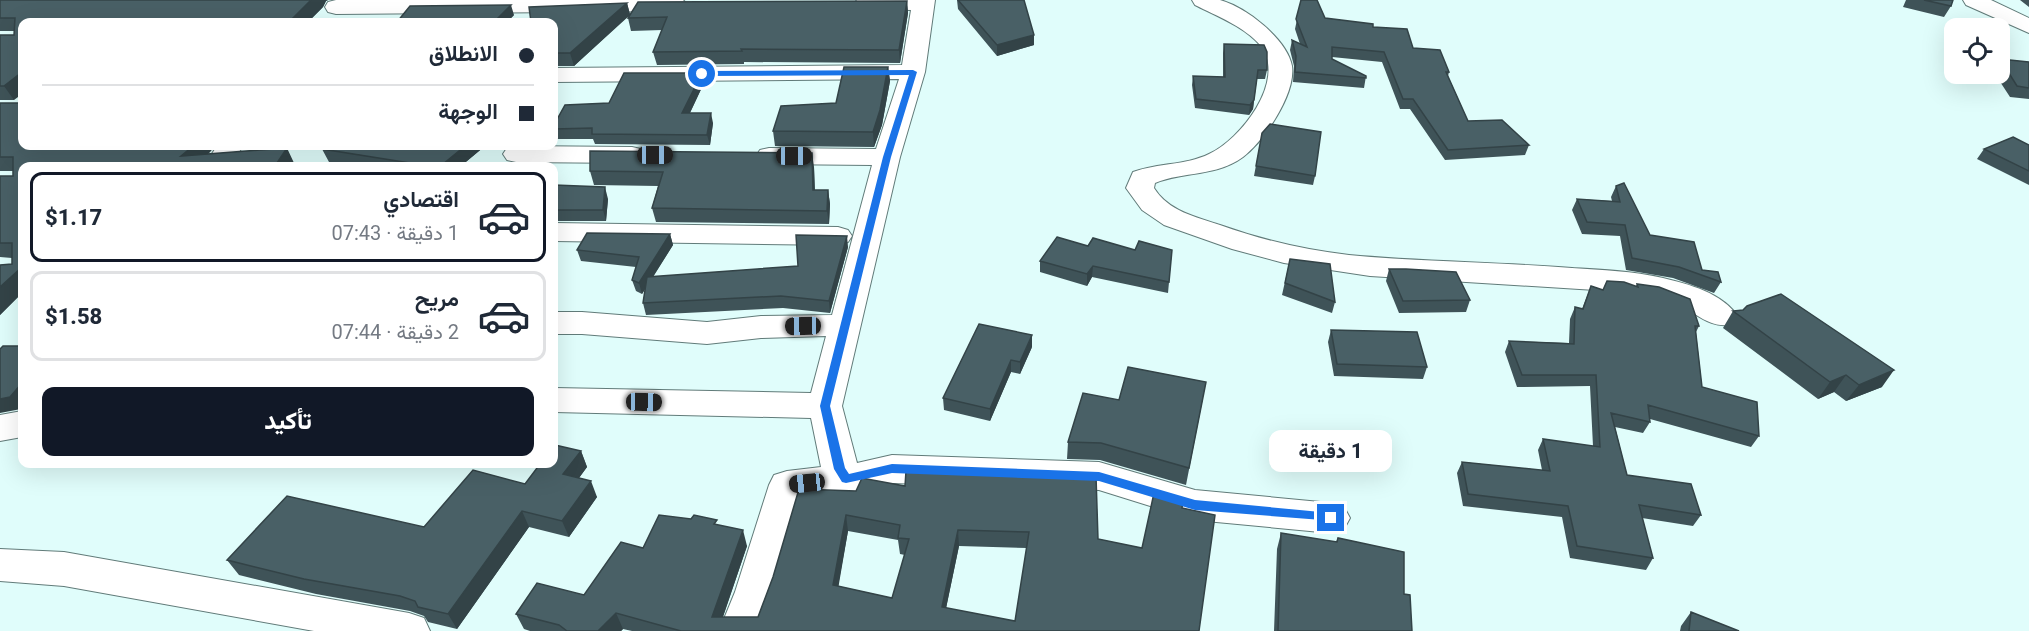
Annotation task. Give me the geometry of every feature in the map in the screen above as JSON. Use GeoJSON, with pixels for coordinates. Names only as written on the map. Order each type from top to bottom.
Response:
{"type":"FeatureCollection","features":[{"type":"Feature","properties":{"kind":"street"},"geometry":{"type":"LineString","coordinates":[[1203,0],[1260,32],[1278,52],[1282,73],[1273,100],[1251,137],[1226,157],[1202,167],[1154,172],[1143,178],[1140,188],[1146,201],[1166,216],[1217,235],[1315,260],[1368,266],[1546,275],[1639,283],[1676,291],[1702,303],[1722,317]]}},
{"type":"Feature","properties":{"kind":"street"},"geometry":{"type":"LineString","coordinates":[[1974,0],[2029,26]]}},
{"type":"Feature","properties":{"kind":"street"},"geometry":{"type":"LineString","coordinates":[[839,4],[924,2],[913,72],[866,236],[825,406],[840,469],[846,479]]}},
{"type":"Feature","properties":{"kind":"street"},"geometry":{"type":"LineString","coordinates":[[334,10],[695,5]]}},
{"type":"Feature","properties":{"kind":"street"},"geometry":{"type":"LineString","coordinates":[[558,79],[913,72]]}},
{"type":"Feature","properties":{"kind":"street"},"geometry":{"type":"LineString","coordinates":[[514,155],[660,155]]}},
{"type":"Feature","properties":{"kind":"street"},"geometry":{"type":"LineString","coordinates":[[743,156],[887,157]]}},
{"type":"Feature","properties":{"kind":"street"},"geometry":{"type":"LineString","coordinates":[[558,232],[866,236]]}},
{"type":"Feature","properties":{"kind":"street"},"geometry":{"type":"LineString","coordinates":[[558,323],[707,333],[761,327],[845,325]]}},
{"type":"Feature","properties":{"kind":"street"},"geometry":{"type":"LineString","coordinates":[[558,399],[825,406]]}},
{"type":"Feature","properties":{"kind":"street"},"geometry":{"type":"LineString","coordinates":[[0,428],[18,425]]}},
{"type":"Feature","properties":{"kind":"street"},"geometry":{"type":"LineString","coordinates":[[740,631],[755,592],[787,485],[846,479],[892,469],[1099,476],[1195,505],[1331,518]]}},
{"type":"Feature","properties":{"kind":"street"},"geometry":{"type":"LineString","coordinates":[[0,566],[64,569],[409,631]]}},
{"type":"Feature","properties":{"kind":"building"},"geometry":{"type":"Polygon","coordinates":[[[0,0],[311,0],[293,18],[18,18],[18,75],[4,86],[0,86],[0,35],[14,35],[15,18],[0,18],[0,0]]]}},
{"type":"Feature","properties":{"kind":"building"},"geometry":{"type":"Polygon","coordinates":[[[958,0],[1024,0],[1034,35],[997,45],[958,0]]]}},
{"type":"Feature","properties":{"kind":"building"},"geometry":{"type":"Polygon","coordinates":[[[1301,0],[1317,0],[1325,18],[1373,24],[1373,27],[1407,29],[1413,48],[1440,50],[1449,72],[1446,72],[1468,121],[1502,120],[1529,145],[1448,150],[1413,99],[1403,99],[1384,52],[1332,47],[1332,59],[1366,78],[1295,72],[1296,56],[1292,40],[1307,47],[1296,19],[1301,0]]]}},
{"type":"Feature","properties":{"kind":"building"},"geometry":{"type":"Polygon","coordinates":[[[1924,0],[1953,0],[1951,6],[1924,0]]]}},
{"type":"Feature","properties":{"kind":"building"},"geometry":{"type":"Polygon","coordinates":[[[907,1],[899,50],[741,49],[742,51],[653,52],[667,17],[628,18],[638,2],[907,1]]]}},
{"type":"Feature","properties":{"kind":"building"},"geometry":{"type":"Polygon","coordinates":[[[627,3],[570,53],[558,53],[558,18],[530,18],[529,7],[627,3]]]}},
{"type":"Feature","properties":{"kind":"building"},"geometry":{"type":"Polygon","coordinates":[[[511,5],[498,18],[400,18],[410,6],[511,5]]]}},
{"type":"Feature","properties":{"kind":"building"},"geometry":{"type":"Polygon","coordinates":[[[1224,44],[1264,45],[1267,52],[1267,70],[1258,70],[1254,100],[1250,105],[1196,99],[1193,76],[1225,77],[1224,44]]]}},
{"type":"Feature","properties":{"kind":"building"},"geometry":{"type":"Polygon","coordinates":[[[2010,60],[2029,62],[2029,88],[2017,86],[2010,75],[2010,60]]]}},
{"type":"Feature","properties":{"kind":"building"},"geometry":{"type":"Polygon","coordinates":[[[844,67],[888,67],[880,110],[873,132],[773,131],[781,106],[836,103],[844,67]]]}},
{"type":"Feature","properties":{"kind":"building"},"geometry":{"type":"Polygon","coordinates":[[[624,73],[702,73],[682,113],[711,113],[707,135],[592,134],[592,128],[558,129],[558,118],[565,105],[609,103],[624,73]]]}},
{"type":"Feature","properties":{"kind":"building"},"geometry":{"type":"Polygon","coordinates":[[[0,103],[18,103],[18,150],[188,150],[181,156],[286,150],[278,162],[18,162],[18,271],[0,287],[0,265],[12,264],[12,243],[0,243],[0,176],[13,176],[13,157],[0,157],[0,103]]]}},
{"type":"Feature","properties":{"kind":"building"},"geometry":{"type":"Polygon","coordinates":[[[1270,124],[1321,132],[1315,176],[1256,166],[1262,133],[1270,124]]]}},
{"type":"Feature","properties":{"kind":"building"},"geometry":{"type":"Polygon","coordinates":[[[2013,137],[2029,145],[2029,171],[1984,149],[2013,137]]]}},
{"type":"Feature","properties":{"kind":"building"},"geometry":{"type":"Polygon","coordinates":[[[328,150],[460,150],[446,162],[404,162],[328,150]]]}},
{"type":"Feature","properties":{"kind":"building"},"geometry":{"type":"Polygon","coordinates":[[[590,151],[812,153],[813,190],[828,190],[827,211],[652,208],[663,172],[590,171],[590,151]]]}},
{"type":"Feature","properties":{"kind":"building"},"geometry":{"type":"Polygon","coordinates":[[[1624,183],[1650,235],[1694,242],[1702,270],[1718,272],[1721,282],[1679,267],[1632,258],[1625,225],[1587,222],[1577,199],[1620,202],[1616,186],[1624,183]]]}},
{"type":"Feature","properties":{"kind":"building"},"geometry":{"type":"Polygon","coordinates":[[[558,185],[605,187],[603,210],[558,210],[558,185]]]}},
{"type":"Feature","properties":{"kind":"building"},"geometry":{"type":"Polygon","coordinates":[[[587,233],[670,234],[639,283],[632,280],[639,257],[577,250],[587,233]]]}},
{"type":"Feature","properties":{"kind":"building"},"geometry":{"type":"Polygon","coordinates":[[[796,235],[847,236],[829,301],[781,296],[643,303],[647,277],[798,266],[796,235]]]}},
{"type":"Feature","properties":{"kind":"building"},"geometry":{"type":"Polygon","coordinates":[[[1057,237],[1088,246],[1093,238],[1135,250],[1139,241],[1172,250],[1169,282],[1093,266],[1087,274],[1040,261],[1057,237]]]}},
{"type":"Feature","properties":{"kind":"building"},"geometry":{"type":"Polygon","coordinates":[[[1290,259],[1330,264],[1335,302],[1285,283],[1290,259]]]}},
{"type":"Feature","properties":{"kind":"building"},"geometry":{"type":"Polygon","coordinates":[[[1389,269],[1456,272],[1470,300],[1403,301],[1389,269]]]}},
{"type":"Feature","properties":{"kind":"building"},"geometry":{"type":"Polygon","coordinates":[[[1607,281],[1624,282],[1638,287],[1637,284],[1659,287],[1690,299],[1699,326],[1695,326],[1702,387],[1757,402],[1759,436],[1648,405],[1650,422],[1611,413],[1627,475],[1691,484],[1701,515],[1639,505],[1653,558],[1577,546],[1568,506],[1468,494],[1462,462],[1550,471],[1543,439],[1600,447],[1596,375],[1522,375],[1509,341],[1574,344],[1575,307],[1583,309],[1591,286],[1603,290],[1607,281]]]}},
{"type":"Feature","properties":{"kind":"building"},"geometry":{"type":"Polygon","coordinates":[[[1781,294],[1894,370],[1859,385],[1846,375],[1830,382],[1733,311],[1743,310],[1747,306],[1781,294]]]}},
{"type":"Feature","properties":{"kind":"building"},"geometry":{"type":"Polygon","coordinates":[[[979,324],[1032,335],[1020,362],[1011,360],[990,409],[943,398],[979,324]]]}},
{"type":"Feature","properties":{"kind":"building"},"geometry":{"type":"Polygon","coordinates":[[[1331,330],[1417,332],[1427,367],[1337,364],[1331,330]]]}},
{"type":"Feature","properties":{"kind":"building"},"geometry":{"type":"Polygon","coordinates":[[[3,346],[18,346],[18,388],[10,397],[0,399],[0,349],[3,346]]]}},
{"type":"Feature","properties":{"kind":"building"},"geometry":{"type":"Polygon","coordinates":[[[1128,367],[1206,382],[1189,468],[1101,443],[1068,442],[1083,393],[1119,400],[1128,367]]]}},
{"type":"Feature","properties":{"kind":"building"},"geometry":{"type":"Polygon","coordinates":[[[558,446],[581,451],[563,474],[591,481],[562,521],[522,511],[448,614],[418,607],[415,601],[400,596],[304,579],[227,560],[287,496],[424,527],[473,470],[525,484],[537,468],[558,468],[558,446]]]}},
{"type":"Feature","properties":{"kind":"building"},"geometry":{"type":"Polygon","coordinates":[[[906,471],[1096,476],[1098,539],[1142,548],[1154,493],[1183,502],[1182,508],[1215,515],[1199,631],[681,631],[616,613],[598,631],[567,631],[559,625],[516,614],[537,583],[584,595],[621,542],[643,548],[659,515],[691,519],[694,515],[717,520],[714,524],[743,530],[712,617],[758,617],[773,577],[799,489],[856,491],[862,478],[905,486],[906,471]],[[846,515],[833,585],[892,598],[909,539],[898,538],[900,525],[846,515]],[[958,530],[942,607],[1015,621],[1029,532],[958,530]]]}},
{"type":"Feature","properties":{"kind":"building"},"geometry":{"type":"Polygon","coordinates":[[[1281,533],[1337,542],[1338,538],[1404,552],[1404,594],[1410,595],[1412,631],[1278,631],[1281,533]]]}},
{"type":"Feature","properties":{"kind":"building"},"geometry":{"type":"Polygon","coordinates":[[[1691,612],[1739,631],[1689,631],[1691,612]]]}},
{"type":"Feature","properties":{"kind":"route"},"geometry":{"type":"LineString","coordinates":[[702,74],[913,72],[866,236],[825,406],[840,469],[846,479],[892,469],[1099,476],[1195,505],[1331,518]]}}]}
